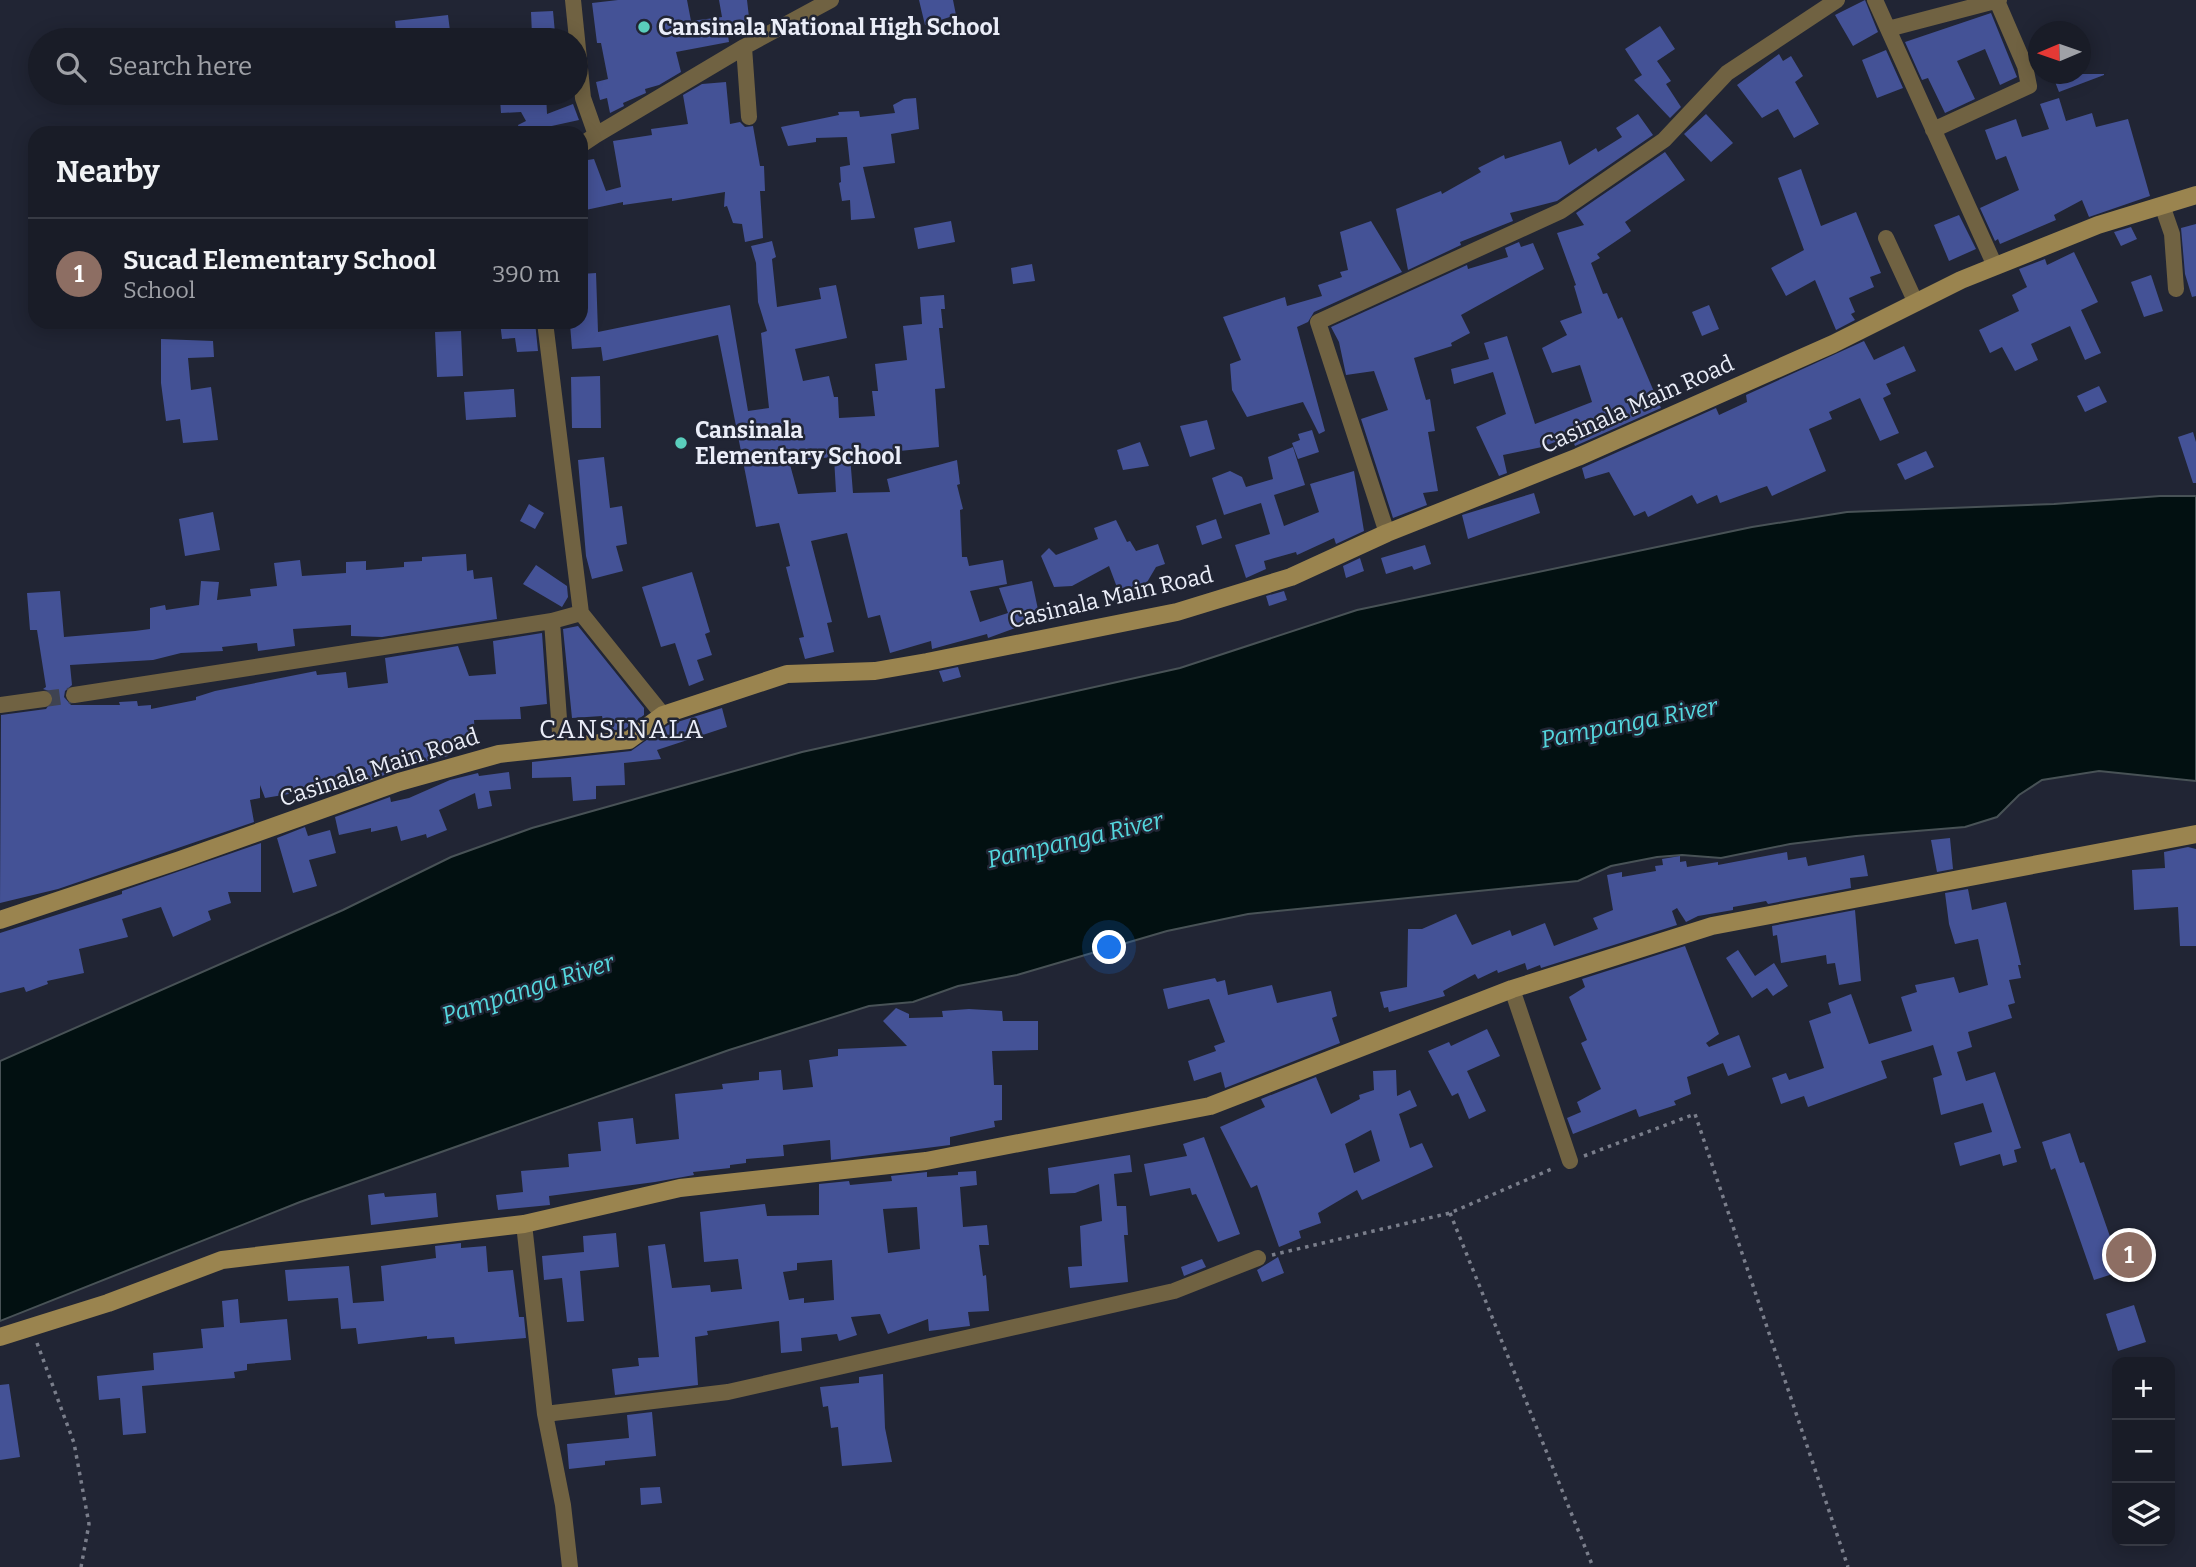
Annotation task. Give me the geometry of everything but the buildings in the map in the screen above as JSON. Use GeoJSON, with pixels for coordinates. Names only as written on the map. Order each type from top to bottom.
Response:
{"type":"FeatureCollection","features":[{"type":"Feature","properties":{"kind":"street"},"geometry":{"type":"LineString","coordinates":[[573,0],[576,28]]}},
{"type":"Feature","properties":{"kind":"street"},"geometry":{"type":"LineString","coordinates":[[588,140],[744,47],[831,0]]}},
{"type":"Feature","properties":{"kind":"street"},"geometry":{"type":"LineString","coordinates":[[1387,533],[1318,322],[1561,211],[1664,140],[1727,73],[1837,0]]}},
{"type":"Feature","properties":{"kind":"street"},"geometry":{"type":"LineString","coordinates":[[1875,0],[1995,266]]}},
{"type":"Feature","properties":{"kind":"street"},"geometry":{"type":"LineString","coordinates":[[1888,29],[1998,0],[2025,66],[2029,86],[1933,130]]}},
{"type":"Feature","properties":{"kind":"street"},"geometry":{"type":"LineString","coordinates":[[744,47],[749,117]]}},
{"type":"Feature","properties":{"kind":"street"},"geometry":{"type":"LineString","coordinates":[[585,105],[596,135]]}},
{"type":"Feature","properties":{"kind":"street","name":"Casinala Main Road"},"geometry":{"type":"LineString","coordinates":[[0,920],[180,860],[399,782],[499,754],[629,740],[663,715],[787,674],[874,671],[927,663],[1177,612],[1291,578],[1387,533],[1578,457],[1995,266],[2098,225],[2196,195]]}},
{"type":"Feature","properties":{"kind":"street"},"geometry":{"type":"LineString","coordinates":[[2162,205],[2172,233],[2176,289]]}},
{"type":"Feature","properties":{"kind":"street"},"geometry":{"type":"LineString","coordinates":[[1886,238],[1916,303]]}},
{"type":"Feature","properties":{"kind":"street"},"geometry":{"type":"LineString","coordinates":[[546,329],[581,613],[663,715]]}},
{"type":"Feature","properties":{"kind":"street"},"geometry":{"type":"LineString","coordinates":[[74,695],[552,621],[581,613]]}},
{"type":"Feature","properties":{"kind":"street"},"geometry":{"type":"LineString","coordinates":[[552,621],[561,747]]}},
{"type":"Feature","properties":{"kind":"street"},"geometry":{"type":"LineString","coordinates":[[0,705],[44,699]]}},
{"type":"Feature","properties":{"kind":"street"},"geometry":{"type":"LineString","coordinates":[[0,1337],[222,1260],[524,1224],[680,1188],[926,1161],[1210,1106],[1512,989],[1712,926],[2196,834]]}},
{"type":"Feature","properties":{"kind":"street"},"geometry":{"type":"LineString","coordinates":[[1512,989],[1570,1161]]}},
{"type":"Feature","properties":{"kind":"street"},"geometry":{"type":"LineString","coordinates":[[524,1224],[545,1414],[563,1505],[570,1567]]}},
{"type":"Feature","properties":{"kind":"street"},"geometry":{"type":"LineString","coordinates":[[545,1414],[728,1392],[1174,1291],[1258,1258]]}},
{"type":"Feature","properties":{"kind":"path"},"geometry":{"type":"LineString","coordinates":[[1258,1258],[1450,1213],[1570,1161],[1695,1114],[1848,1567]]}},
{"type":"Feature","properties":{"kind":"path"},"geometry":{"type":"LineString","coordinates":[[1450,1213],[1593,1567]]}},
{"type":"Feature","properties":{"kind":"path"},"geometry":{"type":"LineString","coordinates":[[31,1327],[74,1443],[89,1524],[81,1567]]}},
{"type":"Feature","properties":{"kind":"water","name":"Pampanga River"},"geometry":{"type":"Polygon","coordinates":[[[2196,496],[2196,781],[2099,771],[2042,780],[2019,795],[1997,817],[1965,827],[1790,844],[1721,858],[1682,855],[1657,857],[1611,866],[1578,881],[1248,914],[1167,931],[1017,975],[958,986],[913,1002],[869,1006],[729,1050],[300,1202],[0,1321],[0,1061],[343,910],[451,857],[532,828],[802,752],[1180,668],[1357,610],[1752,527],[1847,512],[2054,504],[2196,496]]]}},
{"type":"Feature","properties":{"kind":"tunnel"},"geometry":{"type":"LineString","coordinates":[[44,699],[74,695]]}},
{"type":"Feature","properties":{"kind":"place","name":"Cansinala National High School"},"geometry":{"type":"Point","coordinates":[644,27]}},
{"type":"Feature","properties":{"kind":"place","name":"Cansinala Elementary School"},"geometry":{"type":"Point","coordinates":[681,443]}},
{"type":"Feature","properties":{"kind":"place","name":"Sucad Elementary School"},"geometry":{"type":"Point","coordinates":[2129,1255]}},
{"type":"Feature","properties":{"kind":"district","name":"CANSINALA"},"geometry":{"type":"Point","coordinates":[622,729]}}]}
